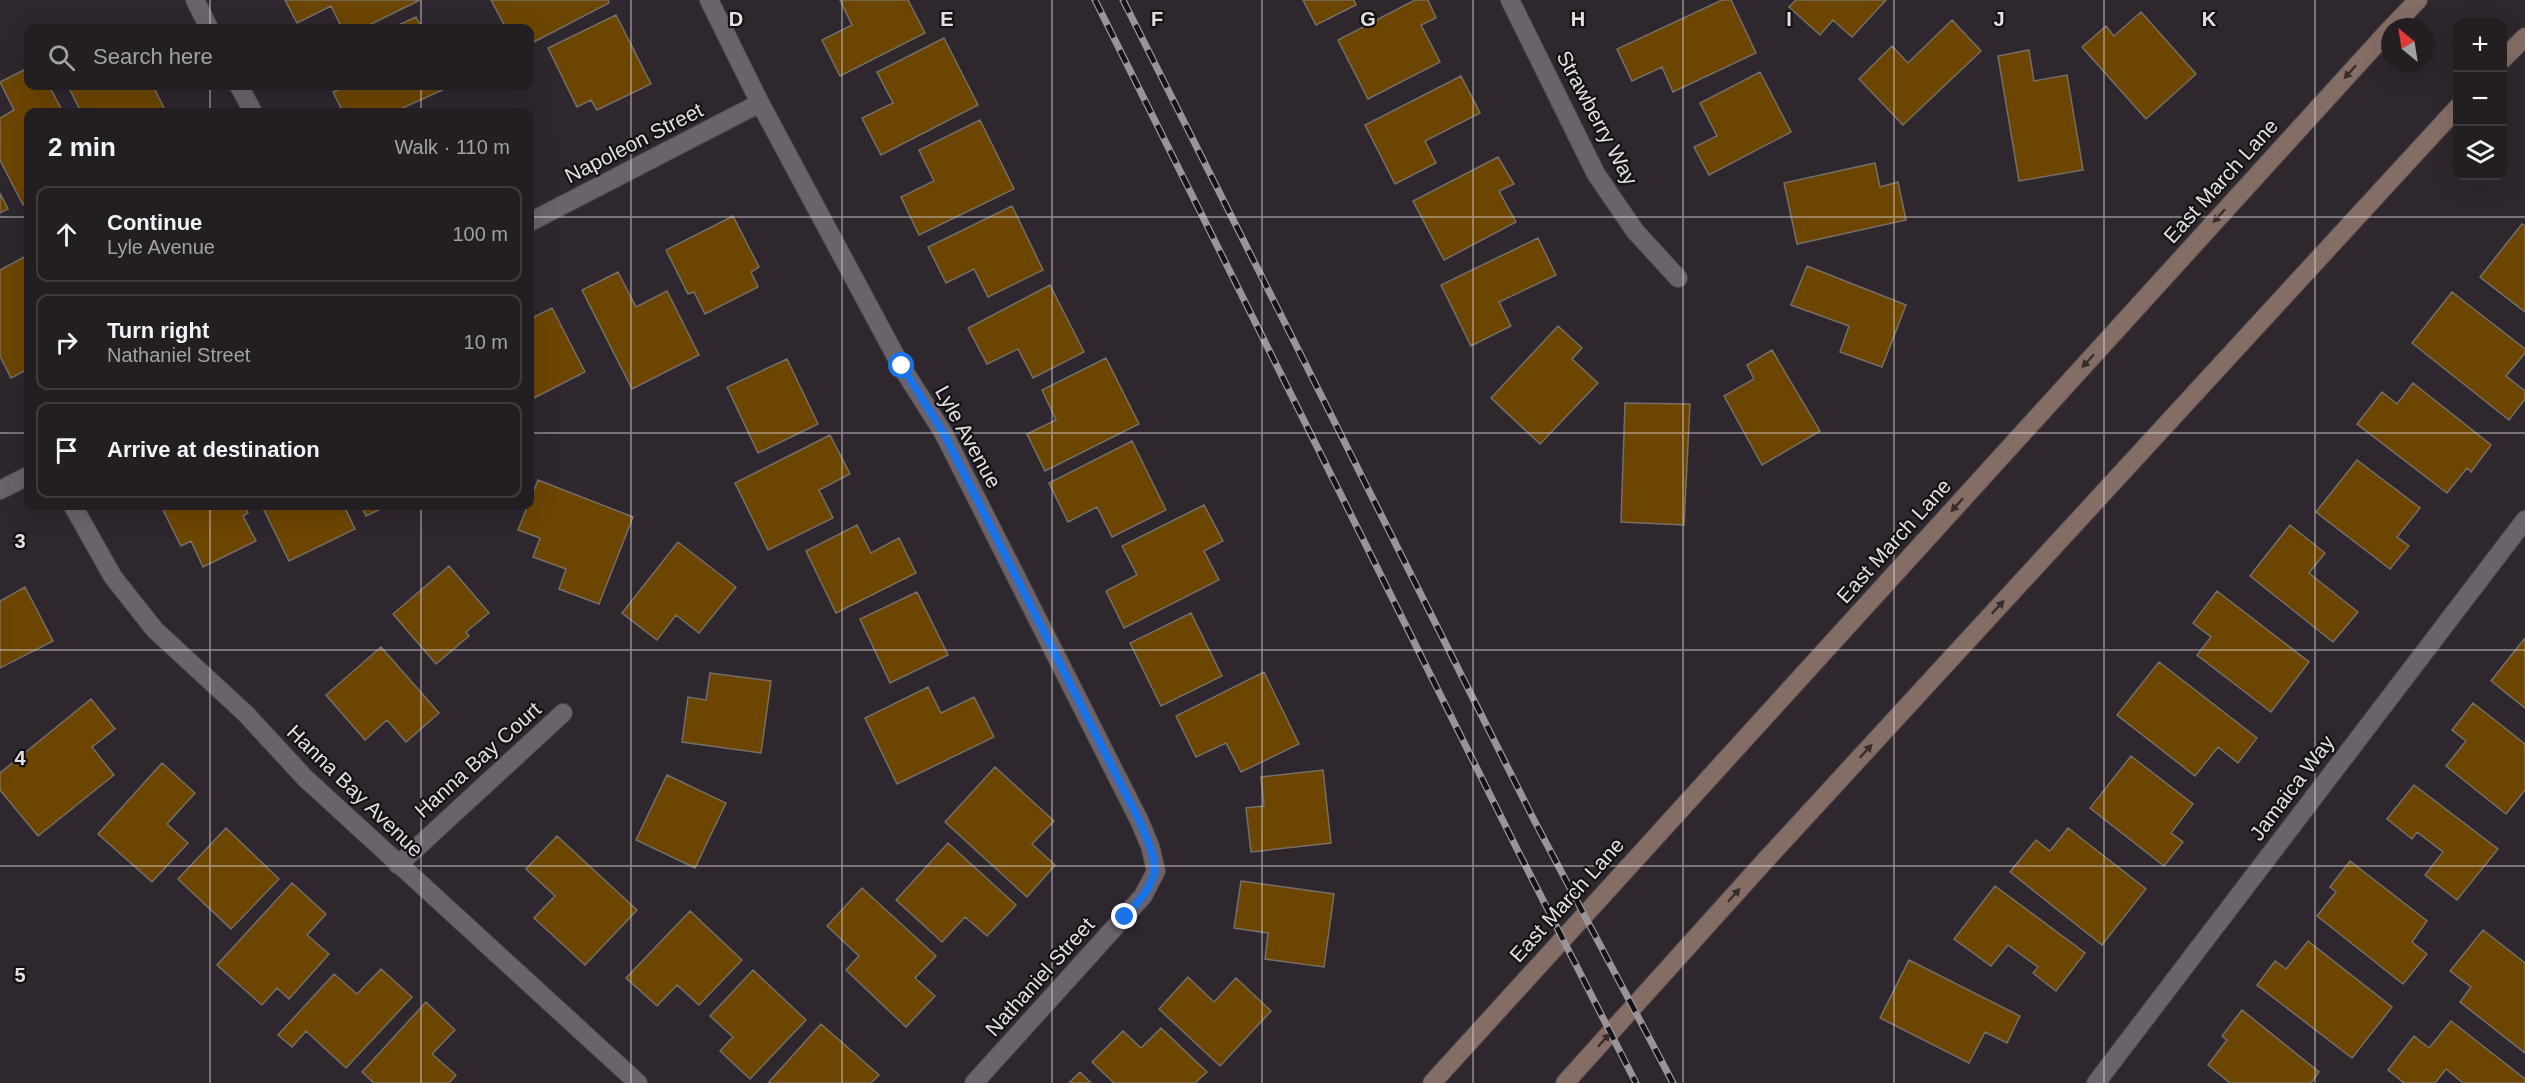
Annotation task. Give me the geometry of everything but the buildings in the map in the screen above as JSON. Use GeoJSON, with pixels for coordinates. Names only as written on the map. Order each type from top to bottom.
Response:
{"type":"FeatureCollection","features":[{"type":"Feature","properties":{"kind":"main road","name":"East March Lane"},"geometry":{"type":"LineString","coordinates":[[2401,18],[2418,0]]}},
{"type":"Feature","properties":{"kind":"main road"},"geometry":{"type":"LineString","coordinates":[[2507,55],[2525,37]]}},
{"type":"Feature","properties":{"kind":"main road","name":"East March Lane"},"geometry":{"type":"LineString","coordinates":[[1432,1083],[2381,39]]}},
{"type":"Feature","properties":{"kind":"main road"},"geometry":{"type":"LineString","coordinates":[[1564,1083],[2453,111]]}},
{"type":"Feature","properties":{"kind":"street"},"geometry":{"type":"LineString","coordinates":[[195,0],[208,24]]}},
{"type":"Feature","properties":{"kind":"street","name":"Lyle Avenue"},"geometry":{"type":"LineString","coordinates":[[709,0],[760,103],[902,366],[944,434],[1140,822],[1150,846],[1156,871]]}},
{"type":"Feature","properties":{"kind":"street","name":"Strawberry Way"},"geometry":{"type":"LineString","coordinates":[[1510,0],[1596,174],[1635,231],[1678,278]]}},
{"type":"Feature","properties":{"kind":"street"},"geometry":{"type":"LineString","coordinates":[[241,90],[251,108]]}},
{"type":"Feature","properties":{"kind":"street","name":"Napoleon Street"},"geometry":{"type":"LineString","coordinates":[[534,220],[760,103]]}},
{"type":"Feature","properties":{"kind":"street"},"geometry":{"type":"LineString","coordinates":[[0,490],[24,478]]}},
{"type":"Feature","properties":{"kind":"street","name":"Hanna Bay Avenue"},"geometry":{"type":"LineString","coordinates":[[75,510],[113,577],[155,630],[246,714],[305,778],[638,1083]]}},
{"type":"Feature","properties":{"kind":"street","name":"Jamaica Way"},"geometry":{"type":"LineString","coordinates":[[2096,1083],[2525,520]]}},
{"type":"Feature","properties":{"kind":"street","name":"Hanna Bay Court"},"geometry":{"type":"LineString","coordinates":[[398,865],[563,713]]}},
{"type":"Feature","properties":{"kind":"street","name":"Nathaniel Street"},"geometry":{"type":"LineString","coordinates":[[974,1083],[1143,896],[1156,871]]}},
{"type":"Feature","properties":{"kind":"railway"},"geometry":{"type":"LineString","coordinates":[[1095,0],[1514,843],[1636,1083]]}},
{"type":"Feature","properties":{"kind":"railway"},"geometry":{"type":"LineString","coordinates":[[1123,0],[1534,820],[1673,1083]]}},
{"type":"Feature","properties":{"kind":"route"},"geometry":{"type":"LineString","coordinates":[[902,366],[944,434],[1150,846],[1156,871],[1143,896],[1125,917]]}}]}
